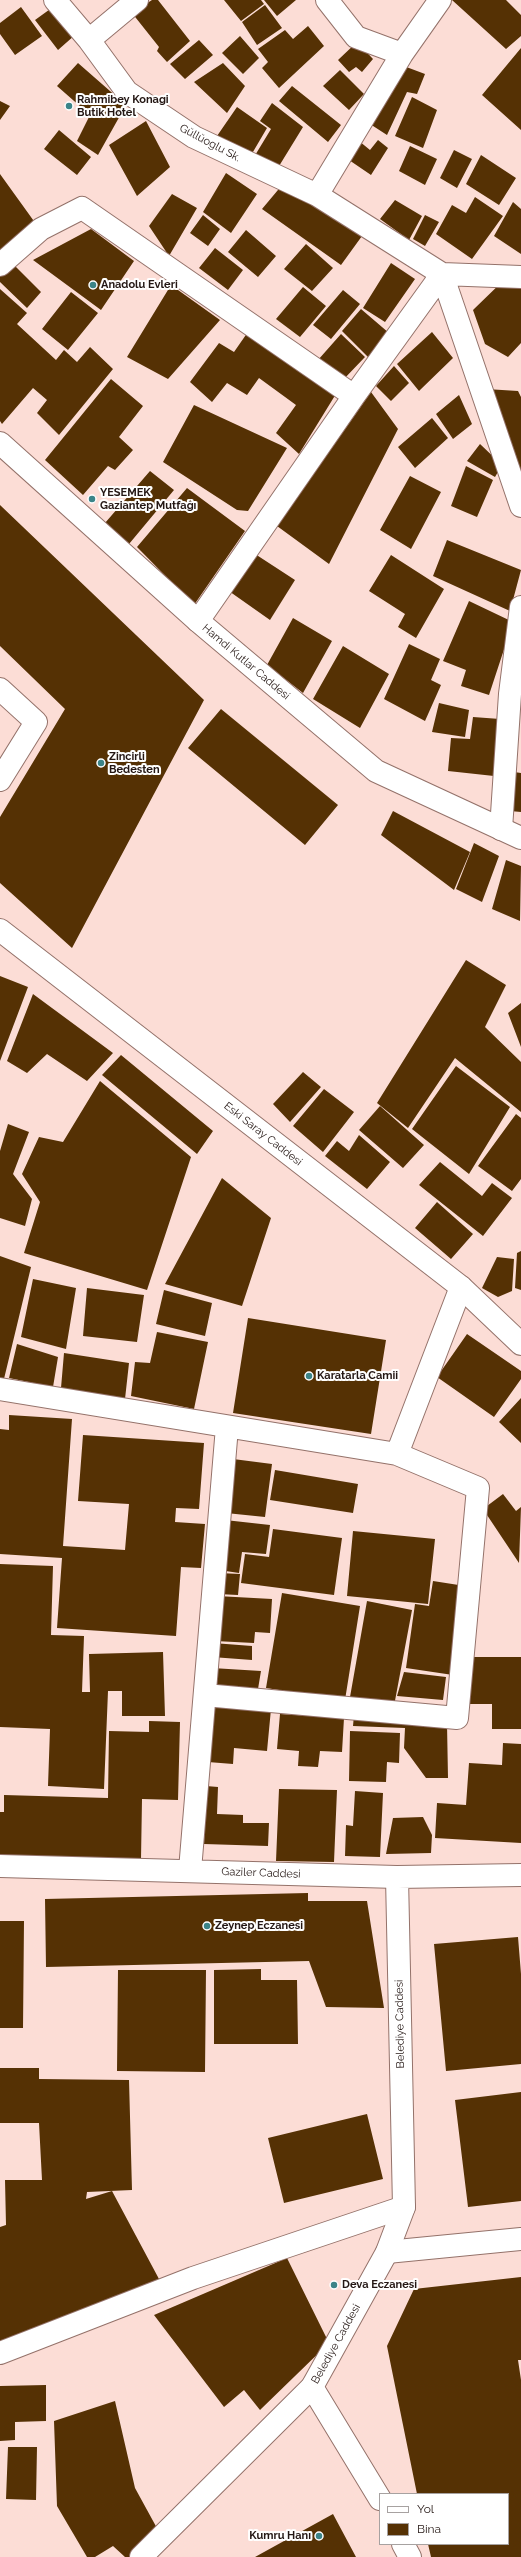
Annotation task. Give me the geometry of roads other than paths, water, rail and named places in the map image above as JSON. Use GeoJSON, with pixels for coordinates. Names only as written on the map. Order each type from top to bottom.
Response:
{"type":"FeatureCollection","features":[{"type":"Feature","properties":{"kind":"street","name":"Güllüoglu Sk."},"geometry":{"type":"LineString","coordinates":[[55,0],[88,40],[126,92],[194,137],[317,195],[442,274]]}},
{"type":"Feature","properties":{"kind":"street"},"geometry":{"type":"LineString","coordinates":[[88,40],[137,0]]}},
{"type":"Feature","properties":{"kind":"street"},"geometry":{"type":"LineString","coordinates":[[327,0],[356,37],[402,54]]}},
{"type":"Feature","properties":{"kind":"street"},"geometry":{"type":"LineString","coordinates":[[317,195],[402,54],[440,0]]}},
{"type":"Feature","properties":{"kind":"street"},"geometry":{"type":"LineString","coordinates":[[0,265],[41,229],[82,208],[354,396]]}},
{"type":"Feature","properties":{"kind":"street"},"geometry":{"type":"LineString","coordinates":[[442,274],[521,277]]}},
{"type":"Feature","properties":{"kind":"street"},"geometry":{"type":"LineString","coordinates":[[198,621],[354,396],[442,274]]}},
{"type":"Feature","properties":{"kind":"street"},"geometry":{"type":"LineString","coordinates":[[442,274],[521,506]]}},
{"type":"Feature","properties":{"kind":"street","name":"Hamdi Kutlar Caddesi"},"geometry":{"type":"LineString","coordinates":[[0,443],[198,621],[376,771],[521,838]]}},
{"type":"Feature","properties":{"kind":"street"},"geometry":{"type":"LineString","coordinates":[[501,829],[510,694],[521,607]]}},
{"type":"Feature","properties":{"kind":"street"},"geometry":{"type":"LineString","coordinates":[[0,689],[36,722],[0,780]]}},
{"type":"Feature","properties":{"kind":"street","name":"Eski Saray Caddesi"},"geometry":{"type":"LineString","coordinates":[[0,930],[461,1287],[521,1344]]}},
{"type":"Feature","properties":{"kind":"street"},"geometry":{"type":"LineString","coordinates":[[397,1454],[461,1287]]}},
{"type":"Feature","properties":{"kind":"street"},"geometry":{"type":"LineString","coordinates":[[0,1389],[397,1454],[478,1488],[458,1718],[205,1695]]}},
{"type":"Feature","properties":{"kind":"street"},"geometry":{"type":"LineString","coordinates":[[190,1870],[227,1426]]}},
{"type":"Feature","properties":{"kind":"street","name":"Gaziler Caddesi"},"geometry":{"type":"LineString","coordinates":[[0,1866],[190,1870],[397,1877],[521,1875]]}},
{"type":"Feature","properties":{"kind":"street","name":"Belediye Caddesi"},"geometry":{"type":"LineString","coordinates":[[141,2557],[312,2387],[387,2252],[404,2207],[397,1877]]}},
{"type":"Feature","properties":{"kind":"street"},"geometry":{"type":"LineString","coordinates":[[0,2354],[193,2278],[404,2207]]}},
{"type":"Feature","properties":{"kind":"street"},"geometry":{"type":"LineString","coordinates":[[387,2252],[521,2239]]}},
{"type":"Feature","properties":{"kind":"street"},"geometry":{"type":"LineString","coordinates":[[312,2387],[379,2497]]}},
{"type":"Feature","properties":{"kind":"street"},"geometry":{"type":"LineString","coordinates":[[404,2545],[410,2557]]}},
{"type":"Feature","properties":{"kind":"place","name":"Rahmibey Konagi Butik Hotel"},"geometry":{"type":"Point","coordinates":[69,106]}},
{"type":"Feature","properties":{"kind":"place","name":"Anadolu Evleri"},"geometry":{"type":"Point","coordinates":[93,285]}},
{"type":"Feature","properties":{"kind":"place","name":"YESEMEK Gaziantep Mutfağı"},"geometry":{"type":"Point","coordinates":[92,499]}},
{"type":"Feature","properties":{"kind":"place","name":"Zincirli Bedesten"},"geometry":{"type":"Point","coordinates":[101,763]}},
{"type":"Feature","properties":{"kind":"place","name":"Karatarla Camii"},"geometry":{"type":"Point","coordinates":[309,1376]}},
{"type":"Feature","properties":{"kind":"place","name":"Zeynep Eczanesi"},"geometry":{"type":"Point","coordinates":[207,1926]}},
{"type":"Feature","properties":{"kind":"place","name":"Deva Eczanesi"},"geometry":{"type":"Point","coordinates":[334,2285]}},
{"type":"Feature","properties":{"kind":"place","name":"Kumru Hanı"},"geometry":{"type":"Point","coordinates":[319,2536]}}]}
